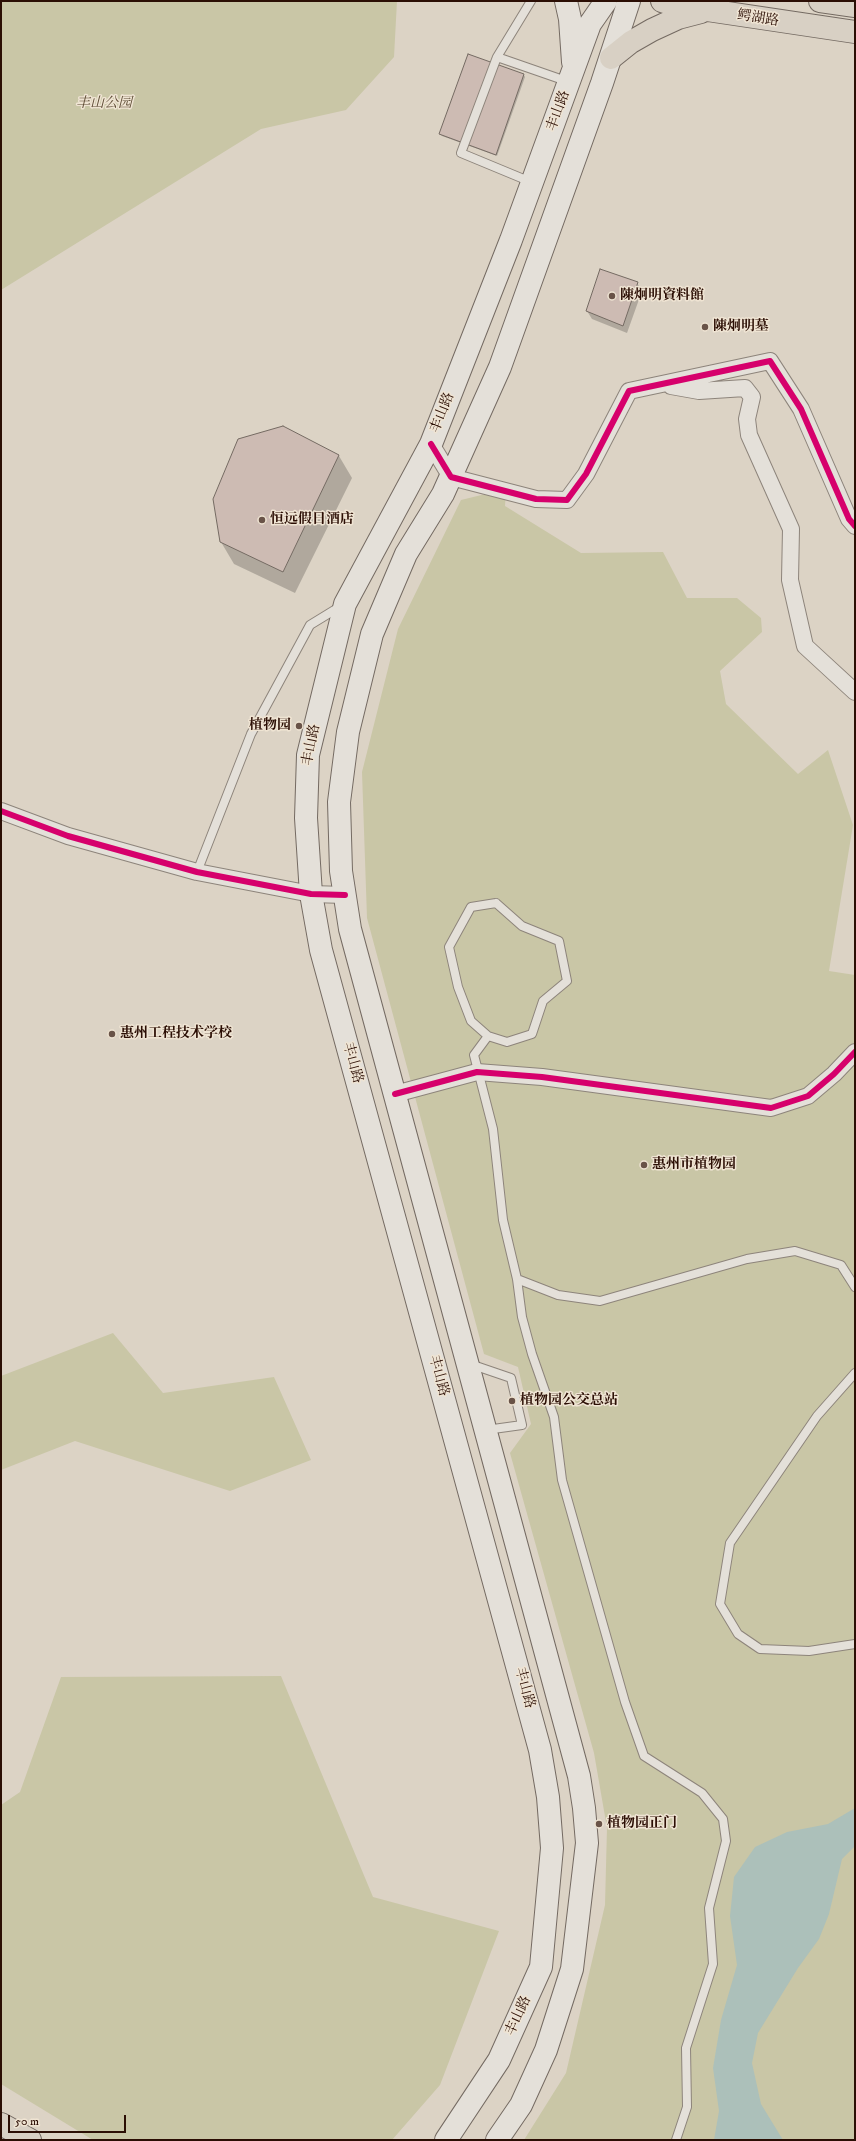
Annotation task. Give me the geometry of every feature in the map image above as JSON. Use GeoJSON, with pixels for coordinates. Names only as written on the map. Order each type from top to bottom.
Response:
{"type":"FeatureCollection","features":[{"type":"Feature","properties":{"kind":"main road"},"geometry":{"type":"LineString","coordinates":[[566,1],[570,19],[572,76]]}},
{"type":"Feature","properties":{"kind":"main road","name":"丰山路"},"geometry":{"type":"LineString","coordinates":[[446,2140],[499,2060],[541,1967],[552,1848],[548,1797],[540,1750],[321,950],[311,894],[306,818],[308,755],[345,604],[431,444],[532,182],[590,24],[606,1]]}},
{"type":"Feature","properties":{"kind":"main road"},"geometry":{"type":"LineString","coordinates":[[497,2140],[521,2105],[546,2050],[572,1969],[587,1844],[579,1776],[350,929],[341,871],[339,802],[348,732],[372,634],[406,554],[443,494],[500,367],[611,58],[629,1]]}},
{"type":"Feature","properties":{"kind":"main road","name":"鳄湖路"},"geometry":{"type":"LineString","coordinates":[[662,1],[674,6],[855,32]]}},
{"type":"Feature","properties":{"kind":"main road"},"geometry":{"type":"LineString","coordinates":[[820,1],[855,6]]}},
{"type":"Feature","properties":{"kind":"main road"},"geometry":{"type":"LineString","coordinates":[[611,58],[631,42],[652,30],[678,18],[706,10]]}},
{"type":"Feature","properties":{"kind":"main road"},"geometry":{"type":"LineString","coordinates":[[446,1407],[485,1430]]}},
{"type":"Feature","properties":{"kind":"main road"},"geometry":{"type":"LineString","coordinates":[[1,2124],[30,2140]]}},
{"type":"Feature","properties":{"kind":"street"},"geometry":{"type":"LineString","coordinates":[[431,444],[451,477],[536,498],[567,500],[586,474],[629,391],[770,362],[801,409],[849,519],[855,526]]}},
{"type":"Feature","properties":{"kind":"street"},"geometry":{"type":"LineString","coordinates":[[663,384],[699,391],[745,388],[752,397],[747,420],[749,435],[791,529],[790,580],[805,646],[855,692]]}},
{"type":"Feature","properties":{"kind":"street"},"geometry":{"type":"LineString","coordinates":[[1,811],[68,836],[197,872],[311,894],[345,895]]}},
{"type":"Feature","properties":{"kind":"street"},"geometry":{"type":"LineString","coordinates":[[395,1094],[477,1072],[542,1077],[771,1108],[808,1096],[834,1074],[855,1052]]}},
{"type":"Feature","properties":{"kind":"lane"},"geometry":{"type":"LineString","coordinates":[[531,1],[497,56],[461,153],[532,182]]}},
{"type":"Feature","properties":{"kind":"lane"},"geometry":{"type":"LineString","coordinates":[[497,56],[572,76]]}},
{"type":"Feature","properties":{"kind":"lane"},"geometry":{"type":"LineString","coordinates":[[197,872],[250,734],[310,625],[345,604]]}},
{"type":"Feature","properties":{"kind":"lane"},"geometry":{"type":"LineString","coordinates":[[496,903],[522,926],[559,941],[567,981],[543,1001],[532,1034],[507,1042],[488,1036],[471,1021],[458,987],[449,948],[471,907],[496,903]]}},
{"type":"Feature","properties":{"kind":"lane"},"geometry":{"type":"LineString","coordinates":[[488,1036],[474,1055],[477,1072],[493,1129],[503,1220],[517,1279],[522,1317],[532,1354],[554,1417],[562,1480],[624,1702],[644,1756],[702,1793],[723,1819],[726,1841],[709,1908],[713,1964],[686,2048],[687,2107],[676,2140]]}},
{"type":"Feature","properties":{"kind":"lane"},"geometry":{"type":"LineString","coordinates":[[517,1279],[558,1295],[600,1301],[747,1259],[795,1250],[841,1265],[855,1287]]}},
{"type":"Feature","properties":{"kind":"lane"},"geometry":{"type":"LineString","coordinates":[[467,1363],[511,1378],[522,1425],[485,1430]]}},
{"type":"Feature","properties":{"kind":"lane"},"geometry":{"type":"LineString","coordinates":[[855,1373],[817,1416],[730,1543],[720,1604],[738,1634],[760,1649],[809,1651],[855,1644]]}},
{"type":"Feature","properties":{"kind":"green space","name":"丰山公园"},"geometry":{"type":"Polygon","coordinates":[[[1,1],[397,1],[394,57],[346,110],[261,129],[1,290],[1,1]]]}},
{"type":"Feature","properties":{"kind":"green space","name":"惠州市植物园"},"geometry":{"type":"Polygon","coordinates":[[[506,489],[505,506],[581,553],[663,552],[687,598],[737,598],[761,618],[762,632],[720,671],[726,704],[798,774],[828,750],[853,825],[829,971],[855,975],[855,2140],[524,2140],[566,2073],[605,1905],[607,1828],[594,1753],[510,1453],[531,1424],[518,1367],[484,1354],[367,918],[362,772],[398,629],[461,500],[506,489]]]}},
{"type":"Feature","properties":{"kind":"green space"},"geometry":{"type":"Polygon","coordinates":[[[113,1333],[163,1393],[274,1377],[311,1460],[230,1491],[75,1441],[1,1470],[1,1376],[113,1333]]]}},
{"type":"Feature","properties":{"kind":"green space"},"geometry":{"type":"Polygon","coordinates":[[[281,1676],[373,1897],[499,1931],[440,2085],[392,2140],[93,2140],[1,2084],[1,1805],[20,1792],[61,1677],[281,1676]]]}},
{"type":"Feature","properties":{"kind":"water"},"geometry":{"type":"Polygon","coordinates":[[[855,1808],[855,1846],[842,1859],[829,1914],[819,1939],[798,1968],[758,2033],[752,2063],[761,2104],[783,2140],[714,2140],[719,2111],[713,2068],[721,2020],[737,1965],[730,1916],[734,1877],[755,1847],[787,1832],[828,1824],[855,1808]]]}},
{"type":"Feature","properties":{"kind":"building"},"geometry":{"type":"Polygon","coordinates":[[[468,54],[524,74],[496,155],[439,134],[468,54]]]}},
{"type":"Feature","properties":{"kind":"building","name":"陳炯明資料館"},"geometry":{"type":"Polygon","coordinates":[[[600,269],[638,282],[623,326],[586,311],[600,269]]]}},
{"type":"Feature","properties":{"kind":"building","name":"恒远假日酒店"},"geometry":{"type":"Polygon","coordinates":[[[283,426],[339,455],[283,572],[220,542],[213,499],[238,439],[283,426]]]}},
{"type":"Feature","properties":{"kind":"cycle path"},"geometry":{"type":"LineString","coordinates":[[431,444],[451,477],[536,499],[567,500],[586,474],[629,391],[770,361],[801,409],[849,519],[855,526]]}},
{"type":"Feature","properties":{"kind":"cycle path"},"geometry":{"type":"LineString","coordinates":[[1,811],[68,836],[197,872],[311,894],[345,895]]}},
{"type":"Feature","properties":{"kind":"cycle path"},"geometry":{"type":"LineString","coordinates":[[395,1094],[477,1072],[542,1077],[771,1108],[808,1096],[834,1074],[855,1052]]}},
{"type":"Feature","properties":{"kind":"place","name":"陳炯明資料館"},"geometry":{"type":"Point","coordinates":[612,296]}},
{"type":"Feature","properties":{"kind":"place","name":"陳炯明墓"},"geometry":{"type":"Point","coordinates":[705,327]}},
{"type":"Feature","properties":{"kind":"place","name":"恒远假日酒店"},"geometry":{"type":"Point","coordinates":[262,520]}},
{"type":"Feature","properties":{"kind":"place","name":"植物园"},"geometry":{"type":"Point","coordinates":[299,726]}},
{"type":"Feature","properties":{"kind":"place","name":"惠州工程技术学校"},"geometry":{"type":"Point","coordinates":[112,1034]}},
{"type":"Feature","properties":{"kind":"place","name":"惠州市植物园"},"geometry":{"type":"Point","coordinates":[644,1165]}},
{"type":"Feature","properties":{"kind":"place","name":"植物园公交总站"},"geometry":{"type":"Point","coordinates":[512,1401]}},
{"type":"Feature","properties":{"kind":"place","name":"植物园正门"},"geometry":{"type":"Point","coordinates":[599,1824]}}]}
